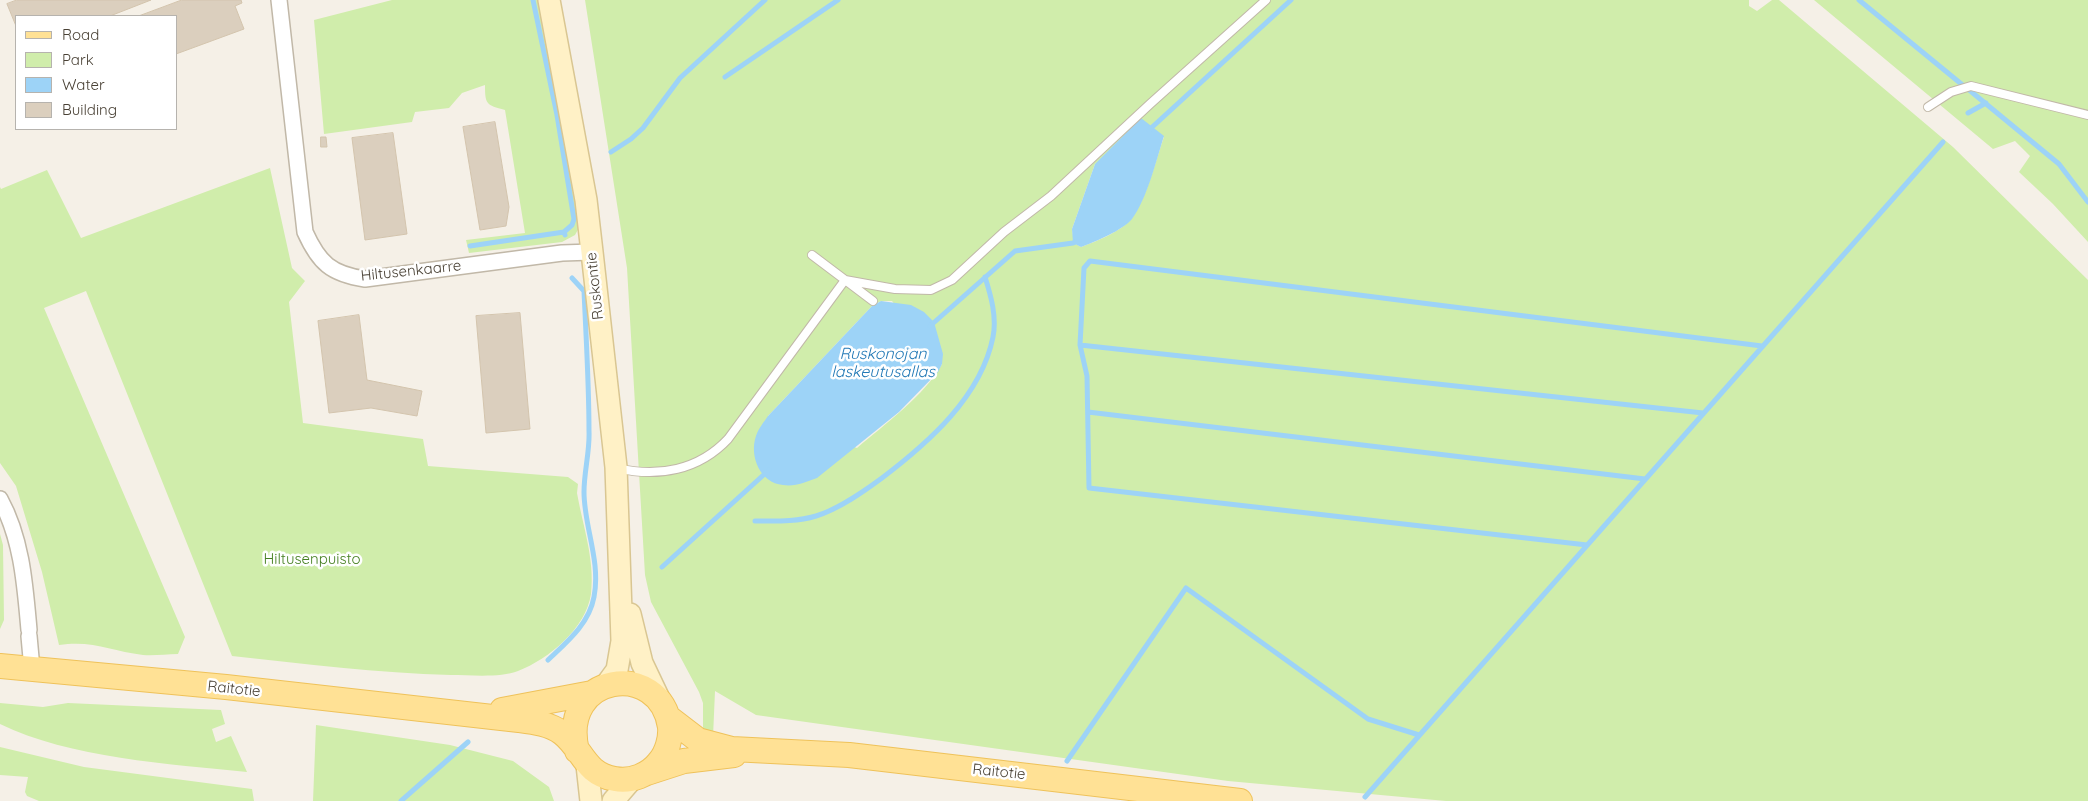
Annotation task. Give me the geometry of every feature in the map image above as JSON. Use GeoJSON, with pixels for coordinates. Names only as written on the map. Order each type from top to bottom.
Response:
{"type":"FeatureCollection","features":[{"type":"Feature","properties":{"kind":"main road","name":"Ruskontie"},"geometry":{"type":"LineString","coordinates":[[549,0],[586,200],[616,467],[621,649],[617,670],[599,689]]}},
{"type":"Feature","properties":{"kind":"main road","name":"Ruskontie"},"geometry":{"type":"LineString","coordinates":[[620,576],[642,663],[665,710]]}},
{"type":"Feature","properties":{"kind":"main road","name":"Raitotie"},"geometry":{"type":"LineString","coordinates":[[0,666],[490,716],[545,724],[569,739],[582,758]]}},
{"type":"Feature","properties":{"kind":"main road"},"geometry":{"type":"LineString","coordinates":[[591,801],[582,758],[573,735],[575,719],[582,704],[599,689],[621,683],[636,685],[650,692],[665,710],[670,732],[668,747],[660,762],[640,776],[613,801]]}},
{"type":"Feature","properties":{"kind":"main road","name":"Raitotie"},"geometry":{"type":"LineString","coordinates":[[468,715],[533,706],[599,689]]}},
{"type":"Feature","properties":{"kind":"main road","name":"Raitotie"},"geometry":{"type":"LineString","coordinates":[[665,710],[698,740],[732,749],[849,755],[1240,801]]}},
{"type":"Feature","properties":{"kind":"main road","name":"Raitotie"},"geometry":{"type":"LineString","coordinates":[[640,776],[684,761],[758,751]]}},
{"type":"Feature","properties":{"kind":"main road"},"geometry":{"type":"LineString","coordinates":[[582,758],[600,775],[616,780],[640,776]]}},
{"type":"Feature","properties":{"kind":"street","name":"Hiltusenkaarre"},"geometry":{"type":"LineString","coordinates":[[279,0],[305,232],[315,254],[328,267],[345,276],[365,279],[562,253],[592,252]]}},
{"type":"Feature","properties":{"kind":"street"},"geometry":{"type":"LineString","coordinates":[[0,499],[16,539],[25,582],[32,668]]}},
{"type":"Feature","properties":{"kind":"lane"},"geometry":{"type":"LineString","coordinates":[[845,280],[896,289],[931,290],[952,280],[1004,232],[1051,196],[1266,0]]}},
{"type":"Feature","properties":{"kind":"lane"},"geometry":{"type":"LineString","coordinates":[[1928,107],[1952,92],[1971,86],[2088,115]]}},
{"type":"Feature","properties":{"kind":"lane"},"geometry":{"type":"LineString","coordinates":[[812,255],[873,301]]}},
{"type":"Feature","properties":{"kind":"lane"},"geometry":{"type":"LineString","coordinates":[[616,467],[638,473],[674,470],[702,461],[715,453],[728,439],[845,280]]}},
{"type":"Feature","properties":{"kind":"green space"},"geometry":{"type":"Polygon","coordinates":[[[392,0],[540,0],[580,226],[575,235],[562,242],[469,253],[466,240],[525,233],[505,110],[488,103],[485,96],[485,85],[462,93],[449,108],[415,112],[412,122],[324,134],[314,20],[392,0]]]}},
{"type":"Feature","properties":{"kind":"green space"},"geometry":{"type":"Polygon","coordinates":[[[585,0],[1749,0],[1749,6],[1757,11],[1772,0],[1779,0],[1953,147],[2088,280],[2088,801],[1446,801],[1228,781],[756,715],[715,691],[713,737],[703,735],[703,703],[651,602],[645,575],[627,268],[585,0]],[[1164,137],[1095,164],[1072,229],[1074,243],[1081,247],[1093,242],[1115,232],[1131,219],[1146,191],[1164,137]],[[881,301],[872,306],[768,416],[857,448],[926,387],[942,364],[892,301],[881,301]]]}},
{"type":"Feature","properties":{"kind":"green space"},"geometry":{"type":"Polygon","coordinates":[[[1814,0],[2088,0],[2088,242],[2053,204],[2019,172],[2030,156],[2015,141],[1993,149],[1814,0]]]}},
{"type":"Feature","properties":{"kind":"green space","name":"Hiltusenpuisto"},"geometry":{"type":"Polygon","coordinates":[[[270,168],[292,268],[305,281],[289,302],[303,423],[423,439],[428,466],[568,477],[578,484],[577,493],[588,543],[591,568],[591,594],[588,607],[582,619],[564,641],[530,666],[503,675],[451,675],[368,670],[232,656],[86,291],[44,308],[185,637],[178,654],[143,655],[92,645],[59,645],[42,572],[16,486],[0,463],[0,187],[1,189],[47,170],[81,238],[270,168]]]}},
{"type":"Feature","properties":{"kind":"green space"},"geometry":{"type":"Polygon","coordinates":[[[0,534],[3,545],[4,620],[0,629],[0,534]]]}},
{"type":"Feature","properties":{"kind":"green space"},"geometry":{"type":"Polygon","coordinates":[[[0,703],[43,707],[68,703],[221,710],[225,724],[212,729],[216,742],[231,736],[247,772],[120,758],[57,745],[0,724],[0,703]]]}},
{"type":"Feature","properties":{"kind":"green space"},"geometry":{"type":"Polygon","coordinates":[[[316,725],[450,745],[513,761],[549,787],[554,801],[313,801],[316,725]]]}},
{"type":"Feature","properties":{"kind":"green space"},"geometry":{"type":"Polygon","coordinates":[[[0,747],[84,767],[252,789],[254,801],[39,801],[27,796],[25,792],[28,777],[0,775],[0,747]]]}},
{"type":"Feature","properties":{"kind":"water"},"geometry":{"type":"Polygon","coordinates":[[[1141,118],[1164,136],[1151,179],[1137,211],[1128,223],[1094,242],[1081,247],[1073,243],[1072,229],[1095,164],[1141,118]]]}},
{"type":"Feature","properties":{"kind":"water","name":"Ruskonojan laskeutusallas"},"geometry":{"type":"Polygon","coordinates":[[[881,301],[911,305],[924,312],[934,322],[943,354],[942,364],[938,372],[899,412],[817,478],[792,485],[775,483],[768,479],[755,460],[754,444],[760,428],[768,416],[872,306],[881,301]]]}},
{"type":"Feature","properties":{"kind":"building"},"geometry":{"type":"Polygon","coordinates":[[[17,0],[151,0],[113,15],[15,15],[15,24],[7,4],[17,0]]]}},
{"type":"Feature","properties":{"kind":"building"},"geometry":{"type":"Polygon","coordinates":[[[182,0],[241,0],[242,3],[235,6],[244,29],[178,53],[178,15],[142,15],[182,0]]]}},
{"type":"Feature","properties":{"kind":"building"},"geometry":{"type":"Polygon","coordinates":[[[495,122],[509,207],[506,226],[480,230],[463,127],[495,122]]]}},
{"type":"Feature","properties":{"kind":"building"},"geometry":{"type":"Polygon","coordinates":[[[393,133],[407,234],[365,240],[352,138],[393,133]]]}},
{"type":"Feature","properties":{"kind":"building"},"geometry":{"type":"Polygon","coordinates":[[[321,137],[326,137],[327,147],[321,147],[321,137]]]}},
{"type":"Feature","properties":{"kind":"building"},"geometry":{"type":"Polygon","coordinates":[[[520,313],[530,429],[486,433],[476,316],[520,313]]]}},
{"type":"Feature","properties":{"kind":"building"},"geometry":{"type":"Polygon","coordinates":[[[359,315],[367,380],[422,391],[417,416],[371,408],[329,413],[318,321],[359,315]]]}},
{"type":"Feature","properties":{"kind":"waterway"},"geometry":{"type":"LineString","coordinates":[[533,0],[557,115],[574,219],[572,225],[564,232],[565,235]]}},
{"type":"Feature","properties":{"kind":"waterway"},"geometry":{"type":"LineString","coordinates":[[611,152],[631,139],[643,128],[680,78],[765,0]]}},
{"type":"Feature","properties":{"kind":"waterway"},"geometry":{"type":"LineString","coordinates":[[725,77],[838,0]]}},
{"type":"Feature","properties":{"kind":"waterway"},"geometry":{"type":"LineString","coordinates":[[1149,130],[1291,0]]}},
{"type":"Feature","properties":{"kind":"waterway"},"geometry":{"type":"LineString","coordinates":[[1859,0],[1965,87]]}},
{"type":"Feature","properties":{"kind":"waterway"},"geometry":{"type":"LineString","coordinates":[[1968,89],[2059,164],[2088,202]]}},
{"type":"Feature","properties":{"kind":"waterway"},"geometry":{"type":"LineString","coordinates":[[1968,113],[1986,103]]}},
{"type":"Feature","properties":{"kind":"waterway"},"geometry":{"type":"LineString","coordinates":[[1365,797],[1943,142]]}},
{"type":"Feature","properties":{"kind":"waterway"},"geometry":{"type":"LineString","coordinates":[[470,246],[564,232]]}},
{"type":"Feature","properties":{"kind":"waterway"},"geometry":{"type":"LineString","coordinates":[[930,326],[1015,251],[1073,243],[1079,240]]}},
{"type":"Feature","properties":{"kind":"waterway"},"geometry":{"type":"LineString","coordinates":[[1587,545],[1089,488],[1087,376],[1080,345],[1084,268],[1090,261],[1762,346]]}},
{"type":"Feature","properties":{"kind":"waterway"},"geometry":{"type":"LineString","coordinates":[[755,521],[786,521],[808,518],[842,505],[882,478],[934,434],[965,399],[987,359],[993,337],[994,314],[985,277]]}},
{"type":"Feature","properties":{"kind":"waterway"},"geometry":{"type":"LineString","coordinates":[[548,660],[570,639],[582,624],[591,607],[596,584],[594,557],[584,492],[589,439],[584,291],[572,278]]}},
{"type":"Feature","properties":{"kind":"waterway"},"geometry":{"type":"LineString","coordinates":[[1080,345],[1703,413]]}},
{"type":"Feature","properties":{"kind":"waterway"},"geometry":{"type":"LineString","coordinates":[[1088,412],[1645,479]]}},
{"type":"Feature","properties":{"kind":"waterway"},"geometry":{"type":"LineString","coordinates":[[662,567],[769,470]]}},
{"type":"Feature","properties":{"kind":"waterway"},"geometry":{"type":"LineString","coordinates":[[1067,761],[1186,588],[1368,719],[1419,735]]}},
{"type":"Feature","properties":{"kind":"waterway"},"geometry":{"type":"LineString","coordinates":[[401,801],[468,742]]}}]}
